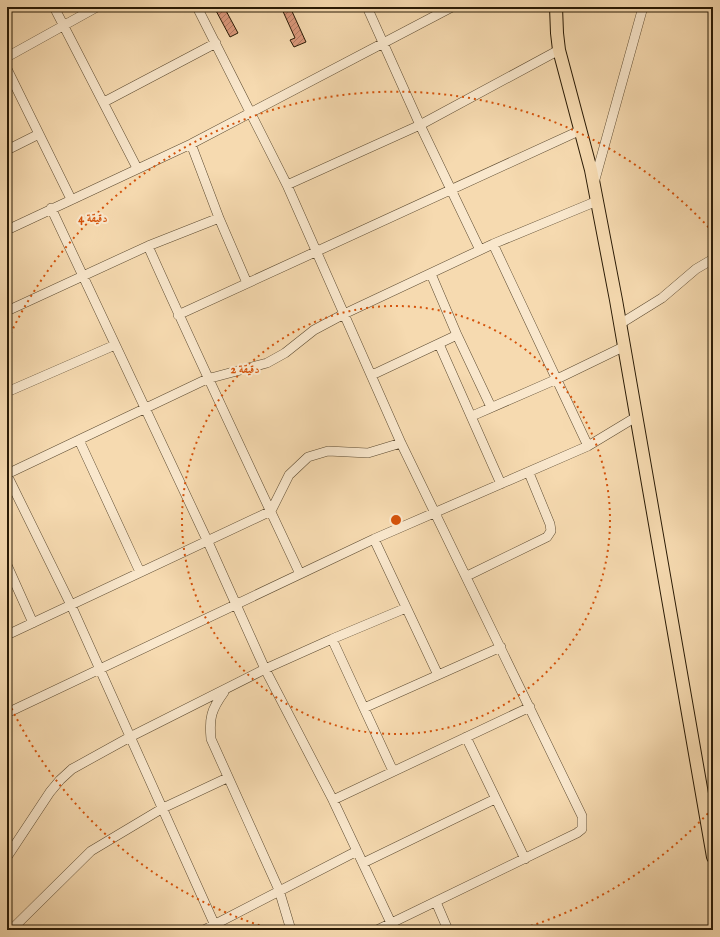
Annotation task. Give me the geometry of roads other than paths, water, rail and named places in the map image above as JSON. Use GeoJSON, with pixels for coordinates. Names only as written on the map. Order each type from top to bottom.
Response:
{"type":"FeatureCollection","features":[{"type":"Feature","properties":{"kind":"main road"},"geometry":{"type":"LineString","coordinates":[[556,7],[556,33],[559,50],[582,130],[594,184],[620,324],[713,856]]}},
{"type":"Feature","properties":{"kind":"street"},"geometry":{"type":"LineString","coordinates":[[54,7],[137,168]]}},
{"type":"Feature","properties":{"kind":"street"},"geometry":{"type":"LineString","coordinates":[[7,57],[97,7]]}},
{"type":"Feature","properties":{"kind":"street"},"geometry":{"type":"LineString","coordinates":[[197,7],[288,185],[401,442],[571,790],[582,816],[582,829],[577,833],[377,930]]}},
{"type":"Feature","properties":{"kind":"street"},"geometry":{"type":"LineString","coordinates":[[367,7],[420,125],[480,250]]}},
{"type":"Feature","properties":{"kind":"street"},"geometry":{"type":"LineString","coordinates":[[7,230],[50,208],[191,144],[251,114],[452,7]]}},
{"type":"Feature","properties":{"kind":"street"},"geometry":{"type":"LineString","coordinates":[[594,184],[643,7]]}},
{"type":"Feature","properties":{"kind":"street"},"geometry":{"type":"LineString","coordinates":[[104,102],[216,43]]}},
{"type":"Feature","properties":{"kind":"street"},"geometry":{"type":"LineString","coordinates":[[288,185],[420,125],[559,50]]}},
{"type":"Feature","properties":{"kind":"street"},"geometry":{"type":"LineString","coordinates":[[7,69],[71,199]]}},
{"type":"Feature","properties":{"kind":"street"},"geometry":{"type":"LineString","coordinates":[[178,315],[582,130]]}},
{"type":"Feature","properties":{"kind":"street"},"geometry":{"type":"LineString","coordinates":[[7,150],[39,134]]}},
{"type":"Feature","properties":{"kind":"street"},"geometry":{"type":"LineString","coordinates":[[191,144],[219,218],[247,283]]}},
{"type":"Feature","properties":{"kind":"street"},"geometry":{"type":"LineString","coordinates":[[216,927],[71,605],[7,474],[207,379],[267,363],[285,353],[314,330],[344,314],[432,274],[493,244],[597,201]]}},
{"type":"Feature","properties":{"kind":"street"},"geometry":{"type":"LineString","coordinates":[[50,208],[84,276],[208,542],[265,669],[333,800],[391,923]]}},
{"type":"Feature","properties":{"kind":"street"},"geometry":{"type":"LineString","coordinates":[[7,311],[148,246],[219,218]]}},
{"type":"Feature","properties":{"kind":"street"},"geometry":{"type":"LineString","coordinates":[[493,244],[588,446]]}},
{"type":"Feature","properties":{"kind":"street"},"geometry":{"type":"LineString","coordinates":[[148,246],[207,379],[300,574]]}},
{"type":"Feature","properties":{"kind":"street"},"geometry":{"type":"LineString","coordinates":[[620,324],[662,298],[696,269],[713,259]]}},
{"type":"Feature","properties":{"kind":"street"},"geometry":{"type":"LineString","coordinates":[[432,274],[457,335],[491,407]]}},
{"type":"Feature","properties":{"kind":"street"},"geometry":{"type":"LineString","coordinates":[[372,375],[457,335]]}},
{"type":"Feature","properties":{"kind":"street"},"geometry":{"type":"LineString","coordinates":[[439,344],[501,484]]}},
{"type":"Feature","properties":{"kind":"street"},"geometry":{"type":"LineString","coordinates":[[7,392],[115,345]]}},
{"type":"Feature","properties":{"kind":"street"},"geometry":{"type":"LineString","coordinates":[[472,416],[557,379],[623,346]]}},
{"type":"Feature","properties":{"kind":"street"},"geometry":{"type":"LineString","coordinates":[[7,713],[99,668],[374,539],[434,512],[530,473],[588,446],[636,417]]}},
{"type":"Feature","properties":{"kind":"street"},"geometry":{"type":"LineString","coordinates":[[79,440],[140,572]]}},
{"type":"Feature","properties":{"kind":"street"},"geometry":{"type":"LineString","coordinates":[[7,635],[140,572],[208,542],[271,511],[289,474],[308,457],[328,451],[368,453],[401,442]]}},
{"type":"Feature","properties":{"kind":"street"},"geometry":{"type":"LineString","coordinates":[[467,576],[547,537],[552,531],[530,473]]}},
{"type":"Feature","properties":{"kind":"street"},"geometry":{"type":"LineString","coordinates":[[374,539],[438,675]]}},
{"type":"Feature","properties":{"kind":"street"},"geometry":{"type":"LineString","coordinates":[[7,565],[33,623]]}},
{"type":"Feature","properties":{"kind":"street"},"geometry":{"type":"LineString","coordinates":[[7,857],[60,780],[72,770],[130,737],[226,690],[265,669],[406,608]]}},
{"type":"Feature","properties":{"kind":"street"},"geometry":{"type":"LineString","coordinates":[[332,639],[393,771]]}},
{"type":"Feature","properties":{"kind":"street"},"geometry":{"type":"LineString","coordinates":[[364,708],[501,647]]}},
{"type":"Feature","properties":{"kind":"street"},"geometry":{"type":"LineString","coordinates":[[226,690],[215,704],[211,714],[211,740],[279,890],[291,930]]}},
{"type":"Feature","properties":{"kind":"street"},"geometry":{"type":"LineString","coordinates":[[333,800],[530,707]]}},
{"type":"Feature","properties":{"kind":"street"},"geometry":{"type":"LineString","coordinates":[[466,737],[525,859]]}},
{"type":"Feature","properties":{"kind":"street"},"geometry":{"type":"LineString","coordinates":[[11,930],[91,851],[163,808],[227,778]]}},
{"type":"Feature","properties":{"kind":"street"},"geometry":{"type":"LineString","coordinates":[[363,863],[495,799]]}},
{"type":"Feature","properties":{"kind":"street"},"geometry":{"type":"LineString","coordinates":[[204,930],[216,927],[279,890],[357,850]]}},
{"type":"Feature","properties":{"kind":"street"},"geometry":{"type":"LineString","coordinates":[[436,902],[448,930]]}}]}
